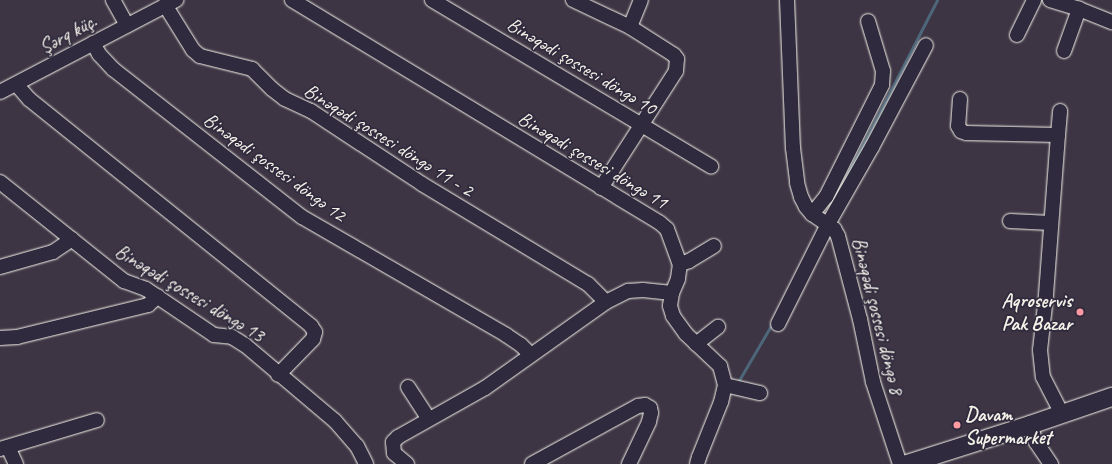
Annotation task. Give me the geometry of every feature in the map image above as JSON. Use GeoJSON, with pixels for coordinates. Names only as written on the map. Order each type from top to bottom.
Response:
{"type":"FeatureCollection","features":[{"type":"Feature","properties":{"kind":"main road"},"geometry":{"type":"LineString","coordinates":[[910,463],[1030,425],[1112,396]]}},
{"type":"Feature","properties":{"kind":"street"},"geometry":{"type":"LineString","coordinates":[[113,0],[127,25]]}},
{"type":"Feature","properties":{"kind":"street","name":"Binəqədi şossesi döngə 11"},"geometry":{"type":"LineString","coordinates":[[292,0],[660,223],[667,229],[680,264]]}},
{"type":"Feature","properties":{"kind":"street","name":"Binəqədi şossesi döngə 10"},"geometry":{"type":"LineString","coordinates":[[432,0],[711,166]]}},
{"type":"Feature","properties":{"kind":"street"},"geometry":{"type":"LineString","coordinates":[[573,0],[630,27],[674,54],[677,59],[676,71],[641,124],[602,188]]}},
{"type":"Feature","properties":{"kind":"street"},"geometry":{"type":"LineString","coordinates":[[630,27],[641,0]]}},
{"type":"Feature","properties":{"kind":"street","name":"Binəqədi şossesi döngə 8"},"geometry":{"type":"LineString","coordinates":[[787,0],[796,169],[801,197],[821,219],[834,229],[838,236],[860,319],[873,382],[910,463]]}},
{"type":"Feature","properties":{"kind":"street"},"geometry":{"type":"LineString","coordinates":[[1017,35],[1034,0]]}},
{"type":"Feature","properties":{"kind":"street"},"geometry":{"type":"LineString","coordinates":[[1050,0],[1079,9],[1112,22]]}},
{"type":"Feature","properties":{"kind":"street","name":"Şərq küç."},"geometry":{"type":"LineString","coordinates":[[0,92],[171,3]]}},
{"type":"Feature","properties":{"kind":"street","name":"Binəqədi şossesi döngə 11 - 2"},"geometry":{"type":"LineString","coordinates":[[171,3],[193,50],[200,56],[252,69],[272,89],[285,99],[311,111],[422,184],[588,284],[606,302]]}},
{"type":"Feature","properties":{"kind":"street"},"geometry":{"type":"LineString","coordinates":[[1064,51],[1079,9]]}},
{"type":"Feature","properties":{"kind":"street"},"geometry":{"type":"LineString","coordinates":[[778,324],[821,219],[826,197],[882,85],[883,71],[868,21]]}},
{"type":"Feature","properties":{"kind":"street","name":"Binəqədi şossesi döngə 12"},"geometry":{"type":"LineString","coordinates":[[93,43],[99,54],[113,68],[260,186],[302,217],[506,335],[521,345],[530,354]]}},
{"type":"Feature","properties":{"kind":"street"},"geometry":{"type":"LineString","coordinates":[[788,279],[805,255],[821,219],[872,147],[926,45]]}},
{"type":"Feature","properties":{"kind":"street"},"geometry":{"type":"LineString","coordinates":[[16,84],[30,99],[54,119],[312,326],[315,332],[313,339],[278,375]]}},
{"type":"Feature","properties":{"kind":"street"},"geometry":{"type":"LineString","coordinates":[[960,99],[958,126],[961,131],[966,133],[1058,134]]}},
{"type":"Feature","properties":{"kind":"street"},"geometry":{"type":"LineString","coordinates":[[1060,111],[1040,364],[1043,378],[1062,414]]}},
{"type":"Feature","properties":{"kind":"street","name":"Binəqədi şossesi döngə 13"},"geometry":{"type":"LineString","coordinates":[[0,182],[124,281],[146,289],[158,296],[214,335],[232,338],[245,345],[278,375],[335,421],[357,446],[366,464]]}},
{"type":"Feature","properties":{"kind":"street"},"geometry":{"type":"LineString","coordinates":[[1010,221],[1052,223]]}},
{"type":"Feature","properties":{"kind":"street"},"geometry":{"type":"LineString","coordinates":[[0,267],[54,252],[72,239]]}},
{"type":"Feature","properties":{"kind":"street"},"geometry":{"type":"LineString","coordinates":[[697,464],[722,402],[725,385],[720,366],[686,334],[673,316],[670,306],[672,293],[678,279],[680,264],[689,261],[714,246]]}},
{"type":"Feature","properties":{"kind":"street"},"geometry":{"type":"LineString","coordinates":[[407,464],[394,453],[393,442],[398,437],[485,388],[530,354],[606,302],[628,291],[642,290],[672,293]]}},
{"type":"Feature","properties":{"kind":"street"},"geometry":{"type":"LineString","coordinates":[[0,338],[17,337],[148,305],[158,296]]}},
{"type":"Feature","properties":{"kind":"street"},"geometry":{"type":"LineString","coordinates":[[696,344],[718,327]]}},
{"type":"Feature","properties":{"kind":"street"},"geometry":{"type":"LineString","coordinates":[[725,385],[760,393]]}},
{"type":"Feature","properties":{"kind":"street"},"geometry":{"type":"LineString","coordinates":[[408,387],[429,419]]}},
{"type":"Feature","properties":{"kind":"street"},"geometry":{"type":"LineString","coordinates":[[532,464],[638,406],[645,406],[650,408],[651,413],[629,464]]}},
{"type":"Feature","properties":{"kind":"street"},"geometry":{"type":"LineString","coordinates":[[16,464],[4,448],[97,420]]}},
{"type":"Feature","properties":{"kind":"street"},"geometry":{"type":"LineString","coordinates":[[1030,425],[1036,442],[1051,464]]}},
{"type":"Feature","properties":{"kind":"waterway"},"geometry":{"type":"LineString","coordinates":[[842,185],[937,0]]}},
{"type":"Feature","properties":{"kind":"waterway"},"geometry":{"type":"LineString","coordinates":[[738,382],[773,322]]}},
{"type":"Feature","properties":{"kind":"place","name":"Aqroservis Pak Bazar"},"geometry":{"type":"Point","coordinates":[1080,312]}},
{"type":"Feature","properties":{"kind":"place","name":"Davam Supermarket"},"geometry":{"type":"Point","coordinates":[957,425]}}]}
